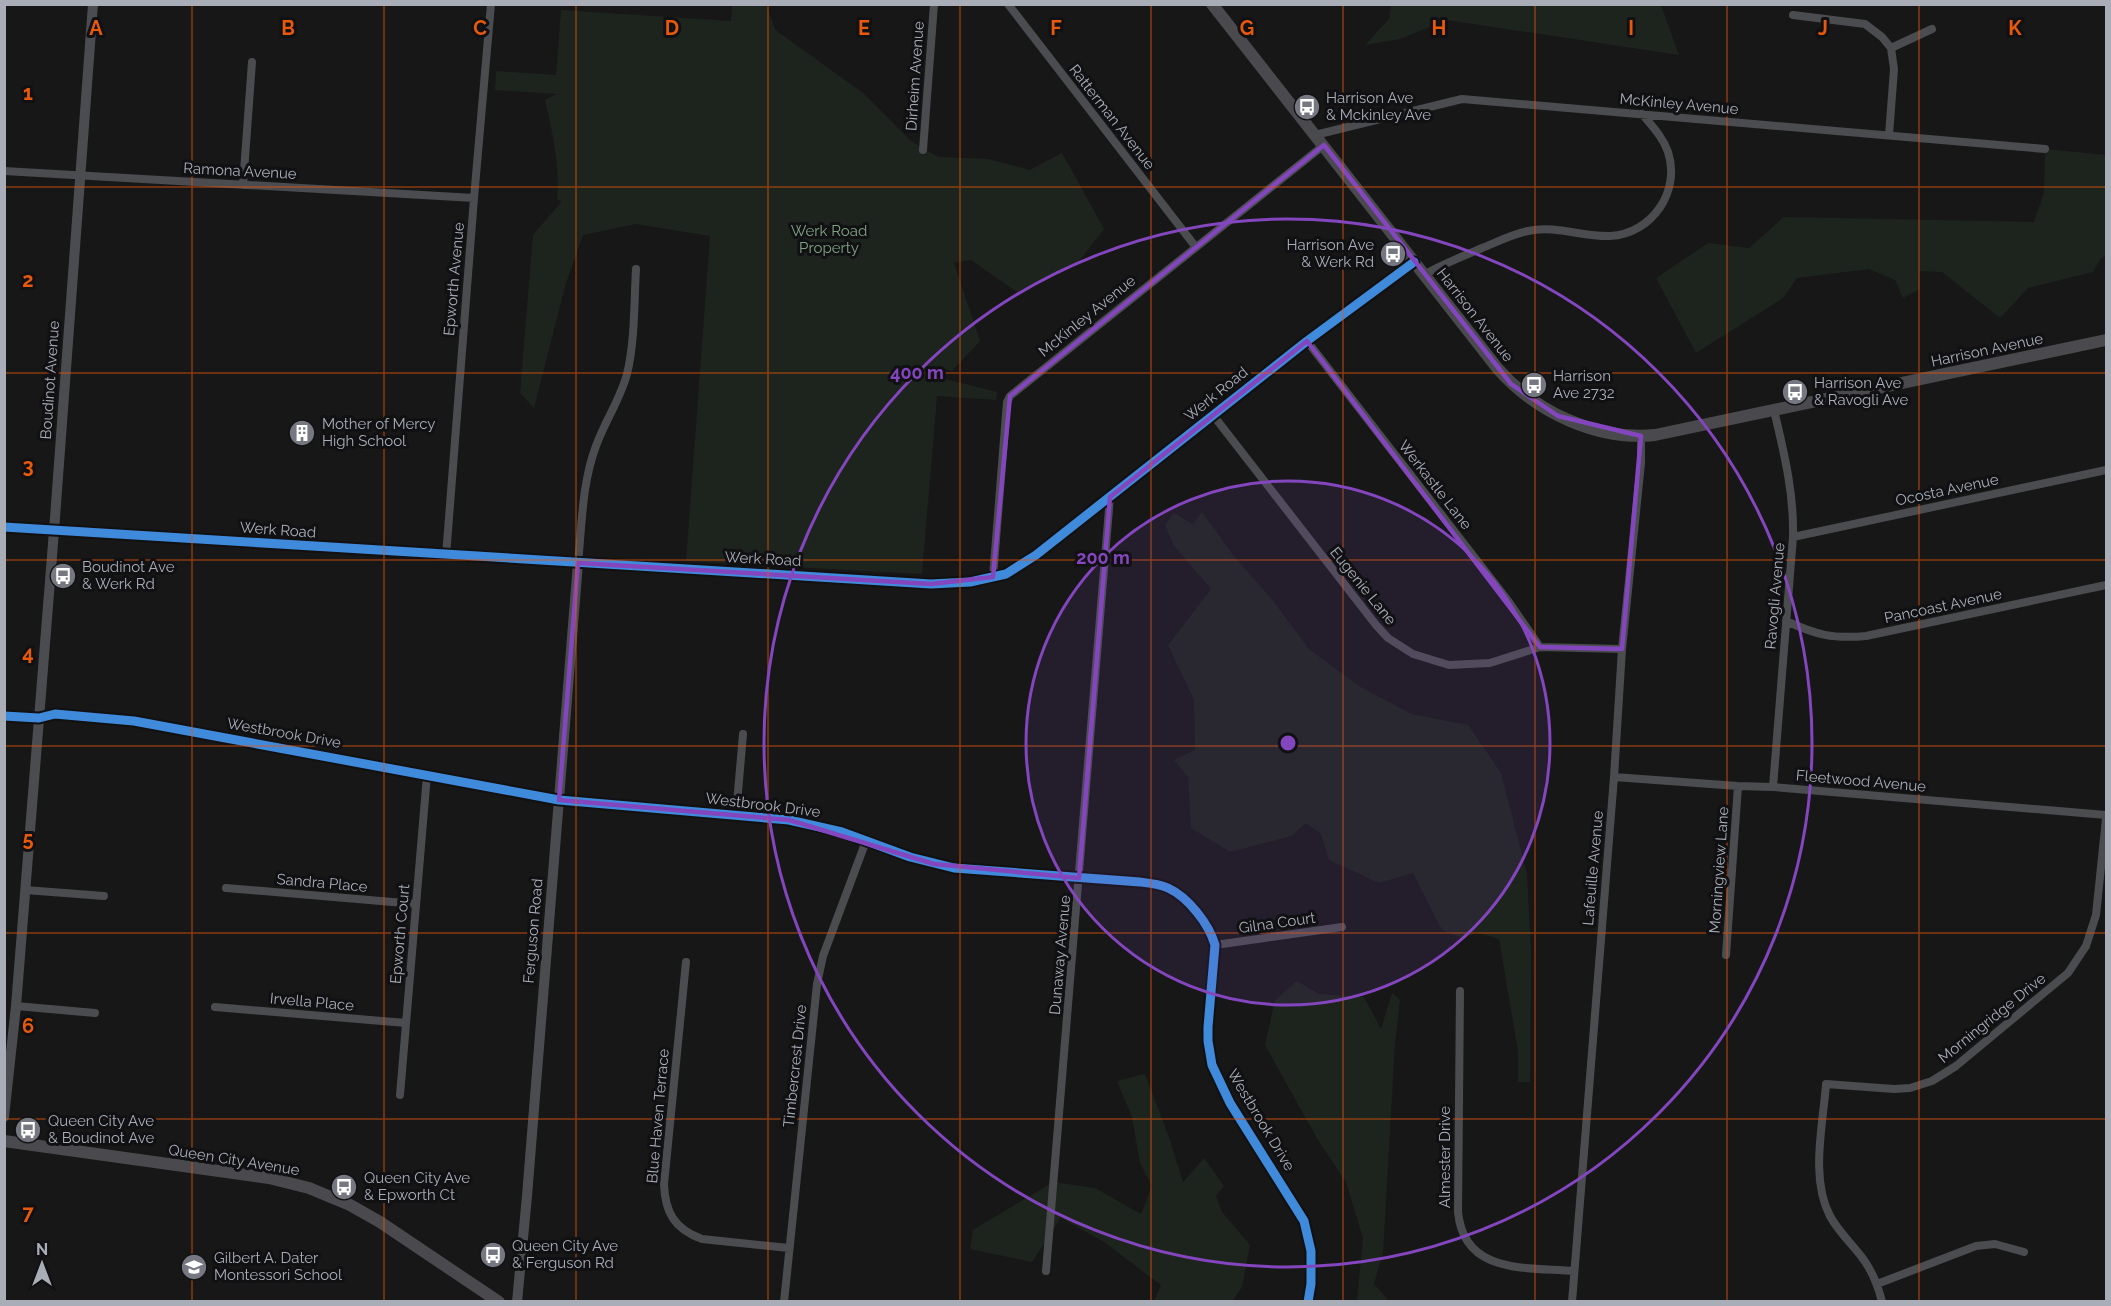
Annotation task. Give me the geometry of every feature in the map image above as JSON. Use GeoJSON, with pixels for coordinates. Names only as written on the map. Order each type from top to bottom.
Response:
{"type":"FeatureCollection","features":[{"type":"Feature","properties":{"kind":"main road","name":"Harrison Avenue"},"geometry":{"type":"LineString","coordinates":[[1212,4],[1498,369],[1511,384],[1534,402],[1558,416],[1611,433],[1641,436],[2106,340]]}},
{"type":"Feature","properties":{"kind":"main road","name":"Queen City Avenue"},"geometry":{"type":"LineString","coordinates":[[4,1141],[269,1179],[309,1188],[332,1196],[380,1222],[499,1302]]}},
{"type":"Feature","properties":{"kind":"street","name":"Boudinot Avenue"},"geometry":{"type":"LineString","coordinates":[[4,1117],[16,1006],[54,531],[93,4]]}},
{"type":"Feature","properties":{"kind":"street","name":"Epworth Avenue"},"geometry":{"type":"LineString","coordinates":[[446,556],[491,4]]}},
{"type":"Feature","properties":{"kind":"street","name":"Dirheim Avenue"},"geometry":{"type":"LineString","coordinates":[[923,150],[934,4]]}},
{"type":"Feature","properties":{"kind":"street","name":"Ratterman Avenue"},"geometry":{"type":"LineString","coordinates":[[1008,4],[1195,246]]}},
{"type":"Feature","properties":{"kind":"street"},"geometry":{"type":"LineString","coordinates":[[1793,15],[1865,24],[1882,37],[1891,48],[1894,69],[1889,135]]}},
{"type":"Feature","properties":{"kind":"street"},"geometry":{"type":"LineString","coordinates":[[1891,48],[1932,29]]}},
{"type":"Feature","properties":{"kind":"street"},"geometry":{"type":"LineString","coordinates":[[243,185],[252,62]]}},
{"type":"Feature","properties":{"kind":"street","name":"McKinley Avenue"},"geometry":{"type":"LineString","coordinates":[[993,577],[1007,402],[1010,396],[1195,246],[1320,140],[1462,99],[2045,149]]}},
{"type":"Feature","properties":{"kind":"street"},"geometry":{"type":"LineString","coordinates":[[1424,275],[1526,231],[1542,229],[1608,236],[1627,233],[1644,225],[1665,201],[1669,190],[1671,166],[1663,141],[1642,114]]}},
{"type":"Feature","properties":{"kind":"street","name":"Ramona Avenue"},"geometry":{"type":"LineString","coordinates":[[4,171],[474,198]]}},
{"type":"Feature","properties":{"kind":"street","name":"Werk Road"},"geometry":{"type":"LineString","coordinates":[[4,527],[446,556],[931,584],[952,584],[993,577],[1006,574],[1036,555],[1306,341],[1414,262]]}},
{"type":"Feature","properties":{"kind":"street"},"geometry":{"type":"LineString","coordinates":[[578,563],[590,463],[596,444],[622,391],[627,372],[636,269]]}},
{"type":"Feature","properties":{"kind":"street","name":"Werkastle Lane"},"geometry":{"type":"LineString","coordinates":[[1306,341],[1509,602],[1540,646]]}},
{"type":"Feature","properties":{"kind":"street","name":"Ravogli Avenue"},"geometry":{"type":"LineString","coordinates":[[1773,787],[1793,537],[1792,491],[1774,410]]}},
{"type":"Feature","properties":{"kind":"street","name":"Eugenie Lane"},"geometry":{"type":"LineString","coordinates":[[1213,415],[1376,626],[1400,646],[1432,661],[1462,666],[1493,662],[1540,646],[1622,649]]}},
{"type":"Feature","properties":{"kind":"street","name":"Lafeuille Avenue"},"geometry":{"type":"LineString","coordinates":[[1572,1302],[1622,649],[1641,463],[1641,436]]}},
{"type":"Feature","properties":{"kind":"street","name":"Ocosta Avenue"},"geometry":{"type":"LineString","coordinates":[[1793,537],[2106,470]]}},
{"type":"Feature","properties":{"kind":"street","name":"Dunaway Avenue"},"geometry":{"type":"LineString","coordinates":[[1046,1271],[1110,497]]}},
{"type":"Feature","properties":{"kind":"street","name":"Ferguson Road"},"geometry":{"type":"LineString","coordinates":[[517,1302],[578,563]]}},
{"type":"Feature","properties":{"kind":"street","name":"Pancoast Avenue"},"geometry":{"type":"LineString","coordinates":[[1786,621],[1825,636],[1842,638],[1866,636],[2106,585]]}},
{"type":"Feature","properties":{"kind":"street","name":"Westbrook Drive"},"geometry":{"type":"LineString","coordinates":[[4,716],[39,718],[55,714],[135,721],[559,800],[779,819],[818,826],[910,857],[954,868],[1140,882],[1167,887],[1186,901],[1212,934],[1215,945],[1208,1027],[1212,1065],[1230,1103],[1304,1221],[1311,1251],[1311,1284],[1308,1302]]}},
{"type":"Feature","properties":{"kind":"street"},"geometry":{"type":"LineString","coordinates":[[736,815],[743,734]]}},
{"type":"Feature","properties":{"kind":"street","name":"Epworth Court"},"geometry":{"type":"LineString","coordinates":[[400,1095],[427,775]]}},
{"type":"Feature","properties":{"kind":"street","name":"Fleetwood Avenue"},"geometry":{"type":"LineString","coordinates":[[1614,777],[1773,787],[2106,817]]}},
{"type":"Feature","properties":{"kind":"street","name":"Morningview Lane"},"geometry":{"type":"LineString","coordinates":[[1726,956],[1738,786]]}},
{"type":"Feature","properties":{"kind":"street","name":"Morningridge Drive"},"geometry":{"type":"LineString","coordinates":[[1882,1302],[1877,1284],[1862,1258],[1830,1216],[1822,1192],[1819,1167],[1826,1084],[1894,1089],[1910,1088],[1932,1081],[1956,1066],[2068,973],[2086,946],[2094,923],[2106,817]]}},
{"type":"Feature","properties":{"kind":"street","name":"Timbercrest Drive"},"geometry":{"type":"LineString","coordinates":[[784,1302],[817,984],[823,956],[866,841]]}},
{"type":"Feature","properties":{"kind":"street","name":"Sandra Place"},"geometry":{"type":"LineString","coordinates":[[226,888],[416,904]]}},
{"type":"Feature","properties":{"kind":"street"},"geometry":{"type":"LineString","coordinates":[[25,890],[104,896]]}},
{"type":"Feature","properties":{"kind":"street","name":"Gilna Court"},"geometry":{"type":"LineString","coordinates":[[1215,945],[1342,927]]}},
{"type":"Feature","properties":{"kind":"street","name":"Blue Haven Terrace"},"geometry":{"type":"LineString","coordinates":[[686,962],[664,1184],[667,1208],[683,1230],[702,1239],[789,1248]]}},
{"type":"Feature","properties":{"kind":"street","name":"Almester Drive"},"geometry":{"type":"LineString","coordinates":[[1460,991],[1458,1212],[1462,1232],[1474,1251],[1490,1262],[1574,1271]]}},
{"type":"Feature","properties":{"kind":"street"},"geometry":{"type":"LineString","coordinates":[[16,1006],[94,1013]]}},
{"type":"Feature","properties":{"kind":"street","name":"Irvella Place"},"geometry":{"type":"LineString","coordinates":[[215,1007],[406,1023]]}},
{"type":"Feature","properties":{"kind":"street"},"geometry":{"type":"LineString","coordinates":[[1877,1284],[1976,1246],[1995,1244],[2024,1252]]}},
{"type":"Feature","properties":{"kind":"highlighted area"},"geometry":{"type":"Polygon","coordinates":[[[1324,145],[1511,384],[1558,416],[1641,436],[1622,649],[1540,647],[1307,341],[1110,497],[1079,878],[934,864],[789,820],[559,800],[578,563],[931,584],[993,577],[1010,396],[1324,145]]]}},
{"type":"Feature","properties":{"kind":"green space","name":"Werk Road Property"},"geometry":{"type":"Polygon","coordinates":[[[732,5],[766,5],[778,32],[863,93],[911,141],[938,157],[989,159],[1030,170],[1062,153],[1104,229],[1076,265],[1017,292],[971,260],[954,263],[980,341],[952,371],[939,367],[938,377],[997,392],[996,400],[937,396],[922,574],[686,561],[710,236],[636,224],[583,235],[566,283],[534,408],[520,393],[533,235],[562,201],[557,200],[557,162],[545,100],[557,94],[495,90],[496,71],[556,75],[561,10],[731,21],[732,5]]]}},
{"type":"Feature","properties":{"kind":"green space"},"geometry":{"type":"Polygon","coordinates":[[[1391,5],[1661,5],[1679,55],[1447,20],[1400,39],[1365,45],[1389,19],[1391,5]]]}},
{"type":"Feature","properties":{"kind":"green space"},"geometry":{"type":"Polygon","coordinates":[[[2045,149],[2106,155],[2106,256],[2101,258],[2093,272],[2028,288],[2000,318],[1942,272],[1919,271],[1920,289],[1903,298],[1895,280],[1869,269],[1797,278],[1783,298],[1696,353],[1656,278],[1708,243],[1749,248],[1784,217],[2034,222],[2044,193],[2045,149]]]}},
{"type":"Feature","properties":{"kind":"green space"},"geometry":{"type":"Polygon","coordinates":[[[1202,512],[1233,555],[1271,598],[1309,649],[1359,686],[1412,714],[1468,725],[1501,773],[1527,874],[1531,952],[1530,1082],[1518,1082],[1518,1051],[1499,939],[1476,932],[1464,939],[1442,930],[1413,873],[1379,883],[1329,860],[1321,834],[1306,823],[1292,836],[1230,852],[1191,828],[1188,777],[1174,760],[1195,750],[1194,700],[1168,645],[1211,589],[1174,546],[1165,525],[1174,513],[1193,524],[1202,512]]]}},
{"type":"Feature","properties":{"kind":"green space"},"geometry":{"type":"Polygon","coordinates":[[[1297,981],[1319,994],[1364,997],[1381,1029],[1392,993],[1400,1000],[1395,1043],[1383,1252],[1374,1284],[1389,1301],[1357,1301],[1363,1238],[1346,1182],[1318,1140],[1265,1045],[1275,1000],[1297,981]]]}},
{"type":"Feature","properties":{"kind":"green space"},"geometry":{"type":"Polygon","coordinates":[[[1145,1074],[1183,1182],[1204,1158],[1224,1186],[1216,1196],[1222,1212],[1250,1245],[1242,1287],[1232,1302],[1154,1301],[1161,1285],[1104,1242],[1061,1218],[1032,1262],[970,1249],[973,1230],[1053,1182],[1095,1188],[1141,1214],[1152,1186],[1140,1163],[1132,1117],[1117,1081],[1145,1074]]]}},
{"type":"Feature","properties":{"kind":"cycle path"},"geometry":{"type":"LineString","coordinates":[[4,527],[931,584],[970,582],[1006,574],[1036,555],[1307,341],[1414,262]]}},
{"type":"Feature","properties":{"kind":"cycle path"},"geometry":{"type":"LineString","coordinates":[[4,716],[39,718],[55,714],[134,721],[559,800],[789,820],[842,832],[910,857],[954,868],[1140,882],[1168,888],[1176,892],[1197,912],[1208,928],[1215,945],[1208,1027],[1212,1065],[1230,1103],[1304,1221],[1311,1251],[1311,1284],[1308,1302]]}},
{"type":"Feature","properties":{"kind":"place","name":"Harrison Ave & Mckinley Ave"},"geometry":{"type":"Point","coordinates":[1307,107]}},
{"type":"Feature","properties":{"kind":"place","name":"Harrison Ave & Werk Rd"},"geometry":{"type":"Point","coordinates":[1393,254]}},
{"type":"Feature","properties":{"kind":"place","name":"Harrison Ave 2732"},"geometry":{"type":"Point","coordinates":[1534,385]}},
{"type":"Feature","properties":{"kind":"place","name":"Harrison Ave & Ravogli Ave"},"geometry":{"type":"Point","coordinates":[1795,392]}},
{"type":"Feature","properties":{"kind":"place","name":"Mother of Mercy High School"},"geometry":{"type":"Point","coordinates":[302,433]}},
{"type":"Feature","properties":{"kind":"place","name":"Boudinot Ave & Werk Rd"},"geometry":{"type":"Point","coordinates":[63,576]}},
{"type":"Feature","properties":{"kind":"place","name":"Queen City Ave & Boudinot Ave"},"geometry":{"type":"Point","coordinates":[28,1130]}},
{"type":"Feature","properties":{"kind":"place","name":"Queen City Ave & Epworth Ct"},"geometry":{"type":"Point","coordinates":[344,1187]}},
{"type":"Feature","properties":{"kind":"place","name":"Queen City Ave & Ferguson Rd"},"geometry":{"type":"Point","coordinates":[493,1255]}},
{"type":"Feature","properties":{"kind":"place","name":"Gilbert A. Dater Montessori School"},"geometry":{"type":"Point","coordinates":[194,1267]}}]}
